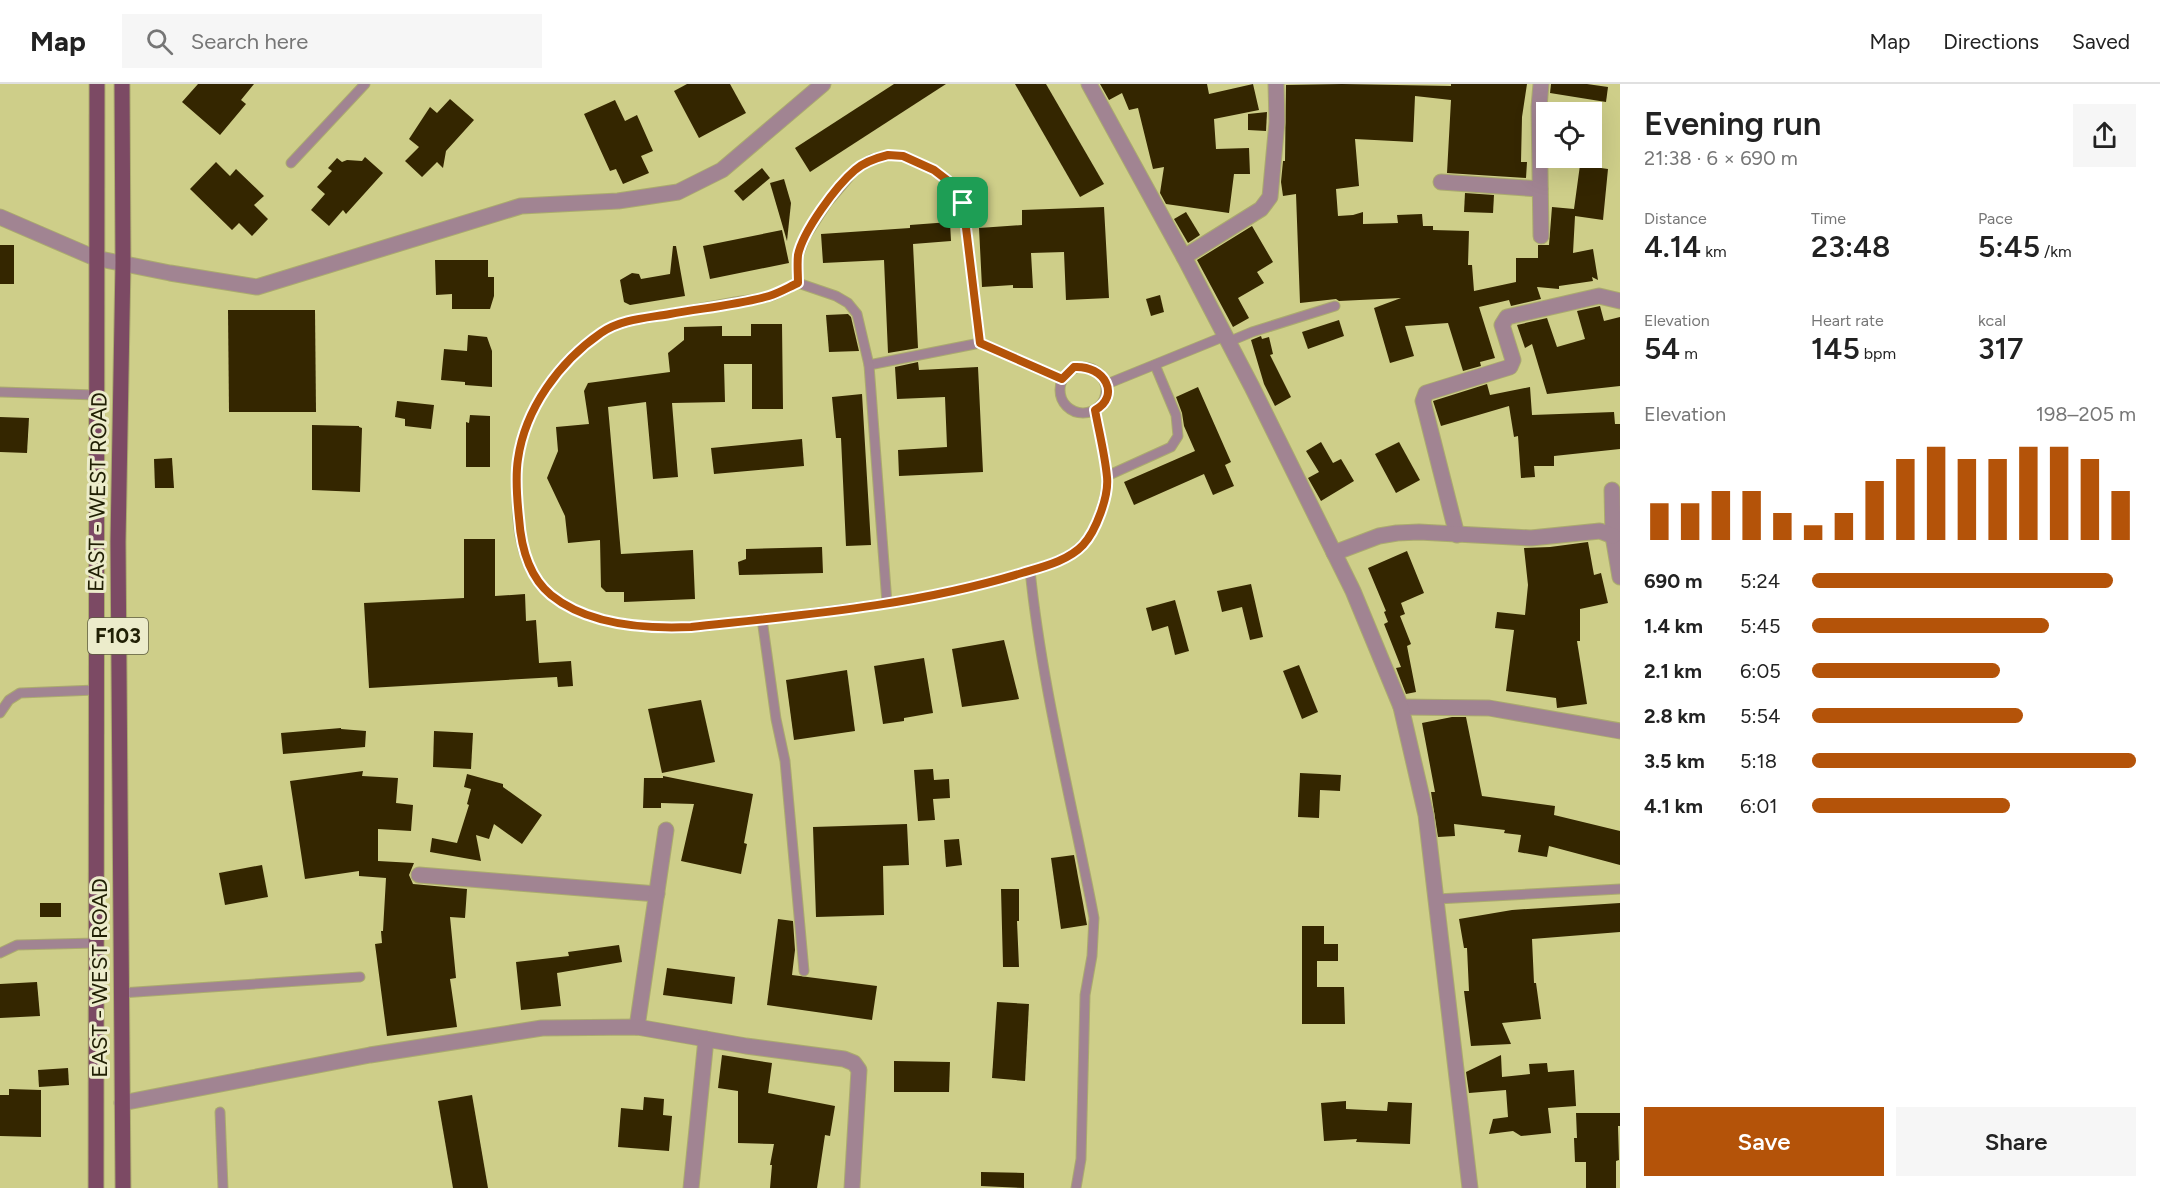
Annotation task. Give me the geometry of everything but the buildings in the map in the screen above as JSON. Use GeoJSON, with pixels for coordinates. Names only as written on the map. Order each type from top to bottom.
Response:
{"type":"FeatureCollection","features":[{"type":"Feature","properties":{"kind":"main road","name":"EAST - WEST ROAD"},"geometry":{"type":"LineString","coordinates":[[96,1188],[95,258],[97,84]]}},
{"type":"Feature","properties":{"kind":"main road","name":"EAST - WEST ROAD"},"geometry":{"type":"LineString","coordinates":[[122,84],[123,263],[118,542],[123,1188]]}},
{"type":"Feature","properties":{"kind":"street"},"geometry":{"type":"LineString","coordinates":[[0,217],[95,258],[257,287],[520,206],[618,201],[678,192],[722,170],[823,84]]}},
{"type":"Feature","properties":{"kind":"street"},"geometry":{"type":"LineString","coordinates":[[1089,84],[1227,339],[1334,553],[1384,661],[1401,707],[1426,815],[1470,1188]]}},
{"type":"Feature","properties":{"kind":"street"},"geometry":{"type":"LineString","coordinates":[[1184,257],[1262,209],[1270,197],[1277,122],[1276,84]]}},
{"type":"Feature","properties":{"kind":"street"},"geometry":{"type":"LineString","coordinates":[[1541,84],[1539,107],[1541,236]]}},
{"type":"Feature","properties":{"kind":"street"},"geometry":{"type":"LineString","coordinates":[[1441,182],[1540,189]]}},
{"type":"Feature","properties":{"kind":"street"},"geometry":{"type":"LineString","coordinates":[[1457,535],[1423,401],[1426,393],[1510,367],[1513,360],[1502,325],[1507,317],[1599,297],[1620,301]]}},
{"type":"Feature","properties":{"kind":"street"},"geometry":{"type":"LineString","coordinates":[[1612,490],[1613,536],[1620,577]]}},
{"type":"Feature","properties":{"kind":"street"},"geometry":{"type":"LineString","coordinates":[[1334,553],[1379,536],[1419,532],[1531,538],[1600,531],[1613,536]]}},
{"type":"Feature","properties":{"kind":"street"},"geometry":{"type":"LineString","coordinates":[[1401,707],[1490,708],[1620,731]]}},
{"type":"Feature","properties":{"kind":"street"},"geometry":{"type":"LineString","coordinates":[[637,1027],[666,830]]}},
{"type":"Feature","properties":{"kind":"street"},"geometry":{"type":"LineString","coordinates":[[419,875],[657,894]]}},
{"type":"Feature","properties":{"kind":"street"},"geometry":{"type":"LineString","coordinates":[[122,1103],[370,1055],[542,1028],[637,1027],[746,1046],[844,1059],[854,1063],[859,1070],[852,1188]]}},
{"type":"Feature","properties":{"kind":"street"},"geometry":{"type":"LineString","coordinates":[[691,1188],[706,1039]]}},
{"type":"Feature","properties":{"kind":"lane"},"geometry":{"type":"LineString","coordinates":[[291,163],[365,84]]}},
{"type":"Feature","properties":{"kind":"lane"},"geometry":{"type":"LineString","coordinates":[[798,283],[798,256],[805,237],[827,203],[855,170],[872,159],[888,155],[903,156],[934,170],[947,180],[963,203],[980,343]]}},
{"type":"Feature","properties":{"kind":"lane"},"geometry":{"type":"LineString","coordinates":[[887,603],[869,365],[857,314],[848,303],[836,296],[798,283],[770,296],[634,319],[603,332],[580,349],[560,371],[537,403],[524,429],[518,460],[516,489],[524,553],[539,583],[552,596],[574,609],[606,620],[667,628],[856,609],[982,585],[1045,566],[1068,555],[1083,545],[1101,510],[1107,476],[1095,410]]}},
{"type":"Feature","properties":{"kind":"lane"},"geometry":{"type":"LineString","coordinates":[[1107,384],[1227,339],[1335,306]]}},
{"type":"Feature","properties":{"kind":"lane"},"geometry":{"type":"LineString","coordinates":[[869,365],[980,343],[1062,379]]}},
{"type":"Feature","properties":{"kind":"lane"},"geometry":{"type":"LineString","coordinates":[[1107,476],[1171,447],[1178,436],[1176,415],[1155,365]]}},
{"type":"Feature","properties":{"kind":"lane"},"geometry":{"type":"LineString","coordinates":[[1082,366],[1097,371],[1107,384],[1107,393],[1099,408],[1084,414],[1068,408],[1060,394],[1062,379],[1074,367],[1082,366]]}},
{"type":"Feature","properties":{"kind":"lane"},"geometry":{"type":"LineString","coordinates":[[0,392],[96,394]]}},
{"type":"Feature","properties":{"kind":"lane"},"geometry":{"type":"LineString","coordinates":[[1030,570],[1036,631],[1094,918],[1092,956],[1084,995],[1081,1159],[1076,1188]]}},
{"type":"Feature","properties":{"kind":"lane"},"geometry":{"type":"LineString","coordinates":[[762,619],[776,719],[785,761],[804,971]]}},
{"type":"Feature","properties":{"kind":"lane"},"geometry":{"type":"LineString","coordinates":[[0,712],[9,700],[20,693],[96,690]]}},
{"type":"Feature","properties":{"kind":"lane"},"geometry":{"type":"LineString","coordinates":[[1437,899],[1620,889]]}},
{"type":"Feature","properties":{"kind":"lane"},"geometry":{"type":"LineString","coordinates":[[0,953],[18,945],[95,943]]}},
{"type":"Feature","properties":{"kind":"lane"},"geometry":{"type":"LineString","coordinates":[[121,993],[360,977]]}},
{"type":"Feature","properties":{"kind":"lane"},"geometry":{"type":"LineString","coordinates":[[220,1112],[223,1188]]}},
{"type":"Feature","properties":{"kind":"route"},"geometry":{"type":"LineString","coordinates":[[888,155],[903,156],[917,161],[947,180],[963,203],[980,343],[1062,379],[1074,367],[1091,368],[1104,378],[1107,384],[1104,401],[1095,410],[1107,480],[1101,510],[1083,545],[1045,566],[982,585],[856,609],[691,627],[667,628],[606,620],[574,609],[552,596],[539,583],[524,553],[520,531],[516,489],[518,460],[524,429],[537,403],[560,371],[580,349],[603,332],[634,319],[770,296],[798,283],[798,256],[813,223],[855,170],[872,159],[888,155]]}}]}
